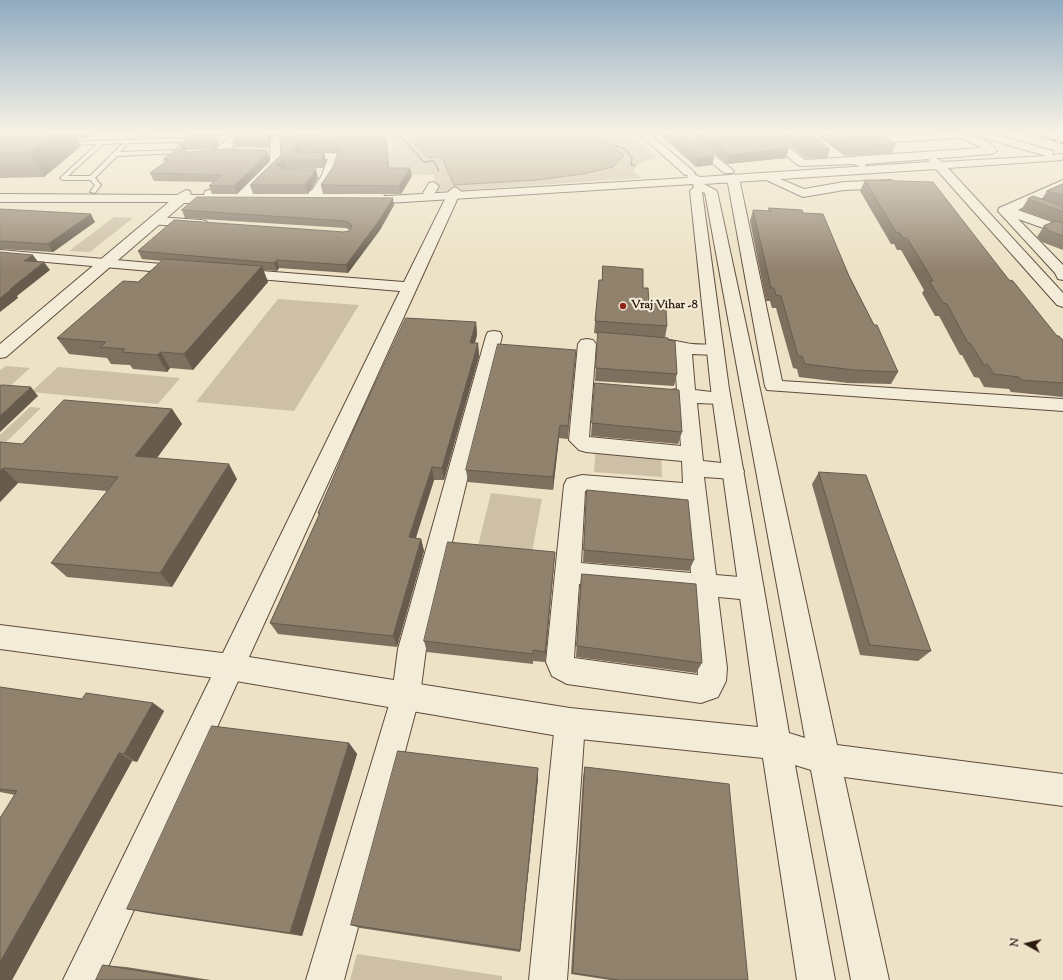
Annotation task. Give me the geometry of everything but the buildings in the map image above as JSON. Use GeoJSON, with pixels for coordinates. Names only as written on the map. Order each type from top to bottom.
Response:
{"type":"FeatureCollection","features":[{"type":"Feature","properties":{"kind":"street"},"geometry":{"type":"LineString","coordinates":[[244,194],[261,178]]}},
{"type":"Feature","properties":{"kind":"street"},"geometry":{"type":"LineString","coordinates":[[315,195],[327,178]]}},
{"type":"Feature","properties":{"kind":"street"},"geometry":{"type":"LineString","coordinates":[[692,178],[711,191],[758,420],[824,759],[870,980]]}},
{"type":"Feature","properties":{"kind":"street"},"geometry":{"type":"LineString","coordinates":[[0,198],[244,194],[406,195],[442,188],[696,181],[715,178]]}},
{"type":"Feature","properties":{"kind":"street"},"geometry":{"type":"LineString","coordinates":[[731,178],[774,386],[1063,405]]}},
{"type":"Feature","properties":{"kind":"street"},"geometry":{"type":"LineString","coordinates":[[770,178],[803,193],[844,186],[904,183]]}},
{"type":"Feature","properties":{"kind":"street"},"geometry":{"type":"LineString","coordinates":[[949,178],[1063,302]]}},
{"type":"Feature","properties":{"kind":"street"},"geometry":{"type":"LineString","coordinates":[[696,181],[722,407],[776,744],[816,980]]}},
{"type":"Feature","properties":{"kind":"street"},"geometry":{"type":"LineString","coordinates":[[1063,184],[1004,211],[1063,273]]}},
{"type":"Feature","properties":{"kind":"street"},"geometry":{"type":"LineString","coordinates":[[0,192],[93,192],[184,196],[407,200],[442,188]]}},
{"type":"Feature","properties":{"kind":"street"},"geometry":{"type":"LineString","coordinates":[[82,980],[410,287],[442,188]]}},
{"type":"Feature","properties":{"kind":"street"},"geometry":{"type":"LineString","coordinates":[[1046,192],[1063,198]]}},
{"type":"Feature","properties":{"kind":"street"},"geometry":{"type":"LineString","coordinates":[[0,353],[184,196]]}},
{"type":"Feature","properties":{"kind":"street"},"geometry":{"type":"LineString","coordinates":[[1026,201],[1041,206]]}},
{"type":"Feature","properties":{"kind":"street"},"geometry":{"type":"LineString","coordinates":[[1007,210],[1063,231]]}},
{"type":"Feature","properties":{"kind":"street"},"geometry":{"type":"LineString","coordinates":[[156,221],[214,225]]}},
{"type":"Feature","properties":{"kind":"street"},"geometry":{"type":"LineString","coordinates":[[0,254],[200,271]]}},
{"type":"Feature","properties":{"kind":"street"},"geometry":{"type":"LineString","coordinates":[[223,272],[410,287]]}},
{"type":"Feature","properties":{"kind":"street"},"geometry":{"type":"LineString","coordinates":[[325,980],[406,695],[412,649],[494,336]]}},
{"type":"Feature","properties":{"kind":"street"},"geometry":{"type":"LineString","coordinates":[[693,471],[582,443],[579,437],[591,388],[605,341],[676,345],[682,348],[715,350]]}},
{"type":"Feature","properties":{"kind":"street"},"geometry":{"type":"LineString","coordinates":[[682,348],[693,471],[713,668],[712,681],[708,686],[701,688],[567,670],[562,668],[560,662],[576,485],[582,483],[693,471],[733,472]]}},
{"type":"Feature","properties":{"kind":"street"},"geometry":{"type":"LineString","coordinates":[[655,393],[686,396],[758,420]]}},
{"type":"Feature","properties":{"kind":"street"},"geometry":{"type":"LineString","coordinates":[[567,572],[751,589]]}},
{"type":"Feature","properties":{"kind":"street"},"geometry":{"type":"LineString","coordinates":[[0,637],[230,667],[570,722],[776,744],[824,759],[1063,790]]}},
{"type":"Feature","properties":{"kind":"street"},"geometry":{"type":"LineString","coordinates":[[548,980],[570,722]]}},
{"type":"Feature","properties":{"kind":"lane"},"geometry":{"type":"LineString","coordinates":[[63,178],[92,178],[98,185],[93,192]]}},
{"type":"Feature","properties":{"kind":"path"},"geometry":{"type":"LineString","coordinates":[[439,178],[442,188]]}},
{"type":"Feature","properties":{"kind":"shaded area"},"geometry":{"type":"Polygon","coordinates":[[[434,178],[641,178],[435,192],[434,178]]]}},
{"type":"Feature","properties":{"kind":"shaded area"},"geometry":{"type":"Polygon","coordinates":[[[451,178],[553,178],[536,180],[454,185],[451,178]]]}},
{"type":"Feature","properties":{"kind":"shaded area"},"geometry":{"type":"Polygon","coordinates":[[[114,217],[133,218],[90,252],[69,251],[114,217]]]}},
{"type":"Feature","properties":{"kind":"shaded area"},"geometry":{"type":"Polygon","coordinates":[[[278,299],[359,305],[294,411],[196,402],[278,299]]]}},
{"type":"Feature","properties":{"kind":"shaded area"},"geometry":{"type":"Polygon","coordinates":[[[6,366],[30,368],[7,389],[0,388],[0,370],[6,366]]]}},
{"type":"Feature","properties":{"kind":"shaded area"},"geometry":{"type":"Polygon","coordinates":[[[58,367],[180,378],[158,404],[31,392],[58,367]]]}},
{"type":"Feature","properties":{"kind":"shaded area"},"geometry":{"type":"Polygon","coordinates":[[[30,407],[41,408],[0,448],[0,435],[30,407]]]}},
{"type":"Feature","properties":{"kind":"shaded area"},"geometry":{"type":"Polygon","coordinates":[[[596,445],[661,450],[662,477],[594,472],[596,445]]]}},
{"type":"Feature","properties":{"kind":"shaded area"},"geometry":{"type":"Polygon","coordinates":[[[491,493],[542,499],[532,552],[478,546],[491,493]]]}},
{"type":"Feature","properties":{"kind":"shaded area"},"geometry":{"type":"Polygon","coordinates":[[[357,954],[502,976],[502,980],[350,980],[357,954]]]}},
{"type":"Feature","properties":{"kind":"place","name":"Vraj Vihar -8"},"geometry":{"type":"Point","coordinates":[623,306]}}]}
